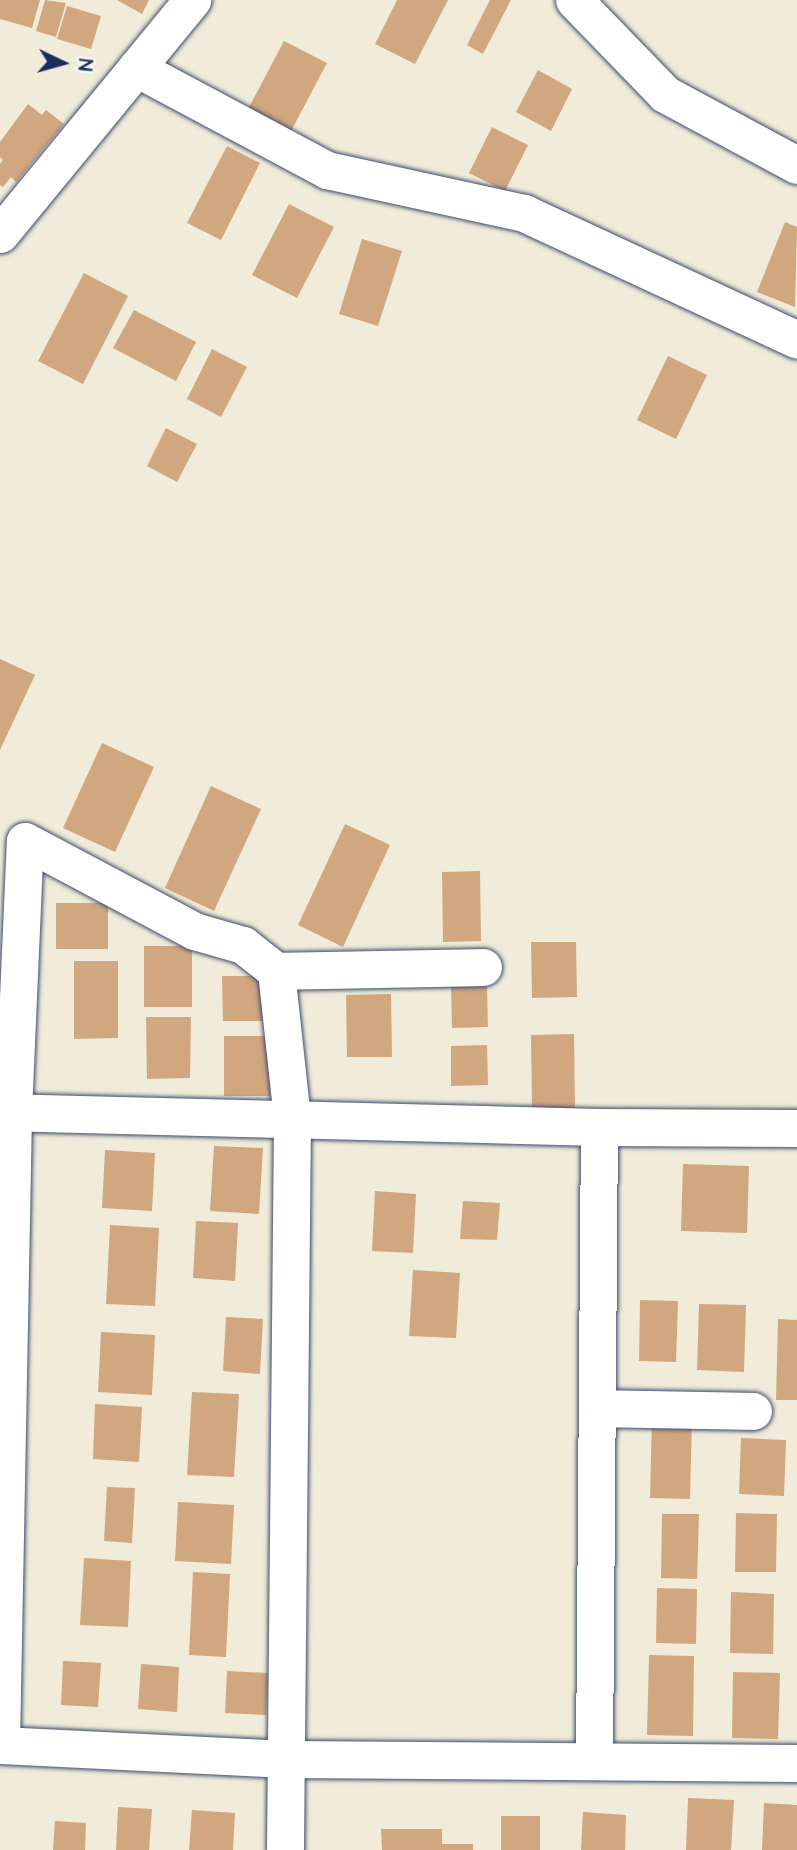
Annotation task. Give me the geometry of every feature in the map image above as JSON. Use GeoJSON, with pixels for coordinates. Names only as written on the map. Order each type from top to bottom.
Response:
{"type":"FeatureCollection","features":[{"type":"Feature","properties":{"kind":"street"},"geometry":{"type":"LineString","coordinates":[[0,234],[192,0]]}},
{"type":"Feature","properties":{"kind":"street"},"geometry":{"type":"LineString","coordinates":[[574,0],[666,94],[797,165]]}},
{"type":"Feature","properties":{"kind":"street"},"geometry":{"type":"LineString","coordinates":[[136,68],[327,170],[524,213],[797,340]]}},
{"type":"Feature","properties":{"kind":"street"},"geometry":{"type":"LineString","coordinates":[[483,967],[276,971],[243,945],[194,930],[24,841],[6,1112],[1,1745],[287,1759],[594,1759],[797,1763]]}},
{"type":"Feature","properties":{"kind":"street"},"geometry":{"type":"LineString","coordinates":[[276,971],[292,1119],[285,1850]]}},
{"type":"Feature","properties":{"kind":"street"},"geometry":{"type":"LineString","coordinates":[[6,1112],[599,1127],[797,1128]]}},
{"type":"Feature","properties":{"kind":"street"},"geometry":{"type":"LineString","coordinates":[[594,1759],[599,1127]]}},
{"type":"Feature","properties":{"kind":"street"},"geometry":{"type":"LineString","coordinates":[[597,1408],[753,1411]]}},
{"type":"Feature","properties":{"kind":"building"},"geometry":{"type":"Polygon","coordinates":[[[0,0],[40,0],[32,28],[0,19],[0,0]]]}},
{"type":"Feature","properties":{"kind":"building"},"geometry":{"type":"Polygon","coordinates":[[[45,0],[66,3],[56,37],[36,31],[45,0]]]}},
{"type":"Feature","properties":{"kind":"building"},"geometry":{"type":"Polygon","coordinates":[[[117,0],[149,0],[142,14],[117,0]]]}},
{"type":"Feature","properties":{"kind":"building"},"geometry":{"type":"Polygon","coordinates":[[[397,0],[448,0],[415,64],[375,44],[397,0]]]}},
{"type":"Feature","properties":{"kind":"building"},"geometry":{"type":"Polygon","coordinates":[[[490,0],[511,0],[483,54],[467,45],[490,0]]]}},
{"type":"Feature","properties":{"kind":"building"},"geometry":{"type":"Polygon","coordinates":[[[67,6],[101,16],[91,49],[57,39],[67,6]]]}},
{"type":"Feature","properties":{"kind":"building"},"geometry":{"type":"Polygon","coordinates":[[[284,41],[327,63],[290,133],[247,111],[284,41]]]}},
{"type":"Feature","properties":{"kind":"building"},"geometry":{"type":"Polygon","coordinates":[[[538,70],[572,89],[551,131],[516,112],[538,70]]]}},
{"type":"Feature","properties":{"kind":"building"},"geometry":{"type":"Polygon","coordinates":[[[28,104],[42,115],[46,110],[64,124],[16,182],[11,177],[3,187],[0,185],[0,164],[3,160],[0,157],[0,142],[28,104]]]}},
{"type":"Feature","properties":{"kind":"building"},"geometry":{"type":"Polygon","coordinates":[[[492,127],[528,145],[505,191],[469,173],[492,127]]]}},
{"type":"Feature","properties":{"kind":"building"},"geometry":{"type":"Polygon","coordinates":[[[227,146],[260,163],[221,240],[187,223],[227,146]]]}},
{"type":"Feature","properties":{"kind":"building"},"geometry":{"type":"Polygon","coordinates":[[[289,204],[334,227],[297,298],[252,275],[289,204]]]}},
{"type":"Feature","properties":{"kind":"building"},"geometry":{"type":"Polygon","coordinates":[[[785,222],[797,227],[795,307],[757,292],[785,222]]]}},
{"type":"Feature","properties":{"kind":"building"},"geometry":{"type":"Polygon","coordinates":[[[362,239],[402,251],[378,326],[339,314],[362,239]]]}},
{"type":"Feature","properties":{"kind":"building"},"geometry":{"type":"Polygon","coordinates":[[[84,273],[128,296],[83,384],[38,361],[84,273]]]}},
{"type":"Feature","properties":{"kind":"building"},"geometry":{"type":"Polygon","coordinates":[[[134,310],[196,342],[176,381],[113,348],[134,310]]]}},
{"type":"Feature","properties":{"kind":"building"},"geometry":{"type":"Polygon","coordinates":[[[212,349],[247,367],[221,417],[187,399],[212,349]]]}},
{"type":"Feature","properties":{"kind":"building"},"geometry":{"type":"Polygon","coordinates":[[[668,356],[707,375],[676,439],[637,420],[668,356]]]}},
{"type":"Feature","properties":{"kind":"building"},"geometry":{"type":"Polygon","coordinates":[[[166,428],[197,444],[177,482],[147,466],[166,428]]]}},
{"type":"Feature","properties":{"kind":"building"},"geometry":{"type":"Polygon","coordinates":[[[0,659],[35,675],[0,750],[0,659]]]}},
{"type":"Feature","properties":{"kind":"building"},"geometry":{"type":"Polygon","coordinates":[[[102,743],[154,767],[115,852],[63,828],[102,743]]]}},
{"type":"Feature","properties":{"kind":"building"},"geometry":{"type":"Polygon","coordinates":[[[211,786],[261,809],[214,911],[165,888],[211,786]]]}},
{"type":"Feature","properties":{"kind":"building"},"geometry":{"type":"Polygon","coordinates":[[[345,824],[390,845],[343,947],[298,925],[345,824]]]}},
{"type":"Feature","properties":{"kind":"building"},"geometry":{"type":"Polygon","coordinates":[[[480,871],[481,941],[443,942],[442,872],[480,871]]]}},
{"type":"Feature","properties":{"kind":"building"},"geometry":{"type":"Polygon","coordinates":[[[56,903],[108,903],[108,949],[56,949],[56,903]]]}},
{"type":"Feature","properties":{"kind":"building"},"geometry":{"type":"Polygon","coordinates":[[[531,942],[576,942],[577,997],[532,998],[531,942]]]}},
{"type":"Feature","properties":{"kind":"building"},"geometry":{"type":"Polygon","coordinates":[[[144,946],[192,946],[192,1007],[144,1007],[144,946]]]}},
{"type":"Feature","properties":{"kind":"building"},"geometry":{"type":"Polygon","coordinates":[[[74,961],[118,961],[118,1038],[74,1039],[74,961]]]}},
{"type":"Feature","properties":{"kind":"building"},"geometry":{"type":"Polygon","coordinates":[[[222,976],[266,976],[266,1021],[223,1021],[222,976]]]}},
{"type":"Feature","properties":{"kind":"building"},"geometry":{"type":"Polygon","coordinates":[[[487,986],[488,1027],[452,1028],[451,987],[487,986]]]}},
{"type":"Feature","properties":{"kind":"building"},"geometry":{"type":"Polygon","coordinates":[[[391,994],[392,1057],[347,1057],[346,995],[391,994]]]}},
{"type":"Feature","properties":{"kind":"building"},"geometry":{"type":"Polygon","coordinates":[[[146,1017],[191,1017],[190,1078],[147,1079],[146,1017]]]}},
{"type":"Feature","properties":{"kind":"building"},"geometry":{"type":"Polygon","coordinates":[[[574,1034],[575,1108],[532,1109],[531,1035],[574,1034]]]}},
{"type":"Feature","properties":{"kind":"building"},"geometry":{"type":"Polygon","coordinates":[[[224,1036],[270,1036],[270,1096],[224,1096],[224,1036]]]}},
{"type":"Feature","properties":{"kind":"building"},"geometry":{"type":"Polygon","coordinates":[[[487,1045],[488,1085],[451,1086],[451,1046],[487,1045]]]}},
{"type":"Feature","properties":{"kind":"building"},"geometry":{"type":"Polygon","coordinates":[[[214,1146],[263,1148],[259,1214],[210,1211],[214,1146]]]}},
{"type":"Feature","properties":{"kind":"building"},"geometry":{"type":"Polygon","coordinates":[[[105,1150],[155,1153],[152,1211],[102,1208],[105,1150]]]}},
{"type":"Feature","properties":{"kind":"building"},"geometry":{"type":"Polygon","coordinates":[[[683,1164],[749,1166],[747,1233],[681,1231],[683,1164]]]}},
{"type":"Feature","properties":{"kind":"building"},"geometry":{"type":"Polygon","coordinates":[[[375,1191],[416,1194],[413,1253],[372,1251],[375,1191]]]}},
{"type":"Feature","properties":{"kind":"building"},"geometry":{"type":"Polygon","coordinates":[[[463,1201],[500,1203],[497,1240],[460,1239],[463,1201]]]}},
{"type":"Feature","properties":{"kind":"building"},"geometry":{"type":"Polygon","coordinates":[[[196,1221],[238,1223],[235,1281],[193,1278],[196,1221]]]}},
{"type":"Feature","properties":{"kind":"building"},"geometry":{"type":"Polygon","coordinates":[[[110,1225],[159,1228],[155,1306],[106,1304],[110,1225]]]}},
{"type":"Feature","properties":{"kind":"building"},"geometry":{"type":"Polygon","coordinates":[[[413,1270],[460,1273],[456,1338],[409,1336],[413,1270]]]}},
{"type":"Feature","properties":{"kind":"building"},"geometry":{"type":"Polygon","coordinates":[[[640,1300],[678,1301],[676,1362],[639,1361],[640,1300]]]}},
{"type":"Feature","properties":{"kind":"building"},"geometry":{"type":"Polygon","coordinates":[[[699,1304],[746,1305],[744,1372],[697,1370],[699,1304]]]}},
{"type":"Feature","properties":{"kind":"building"},"geometry":{"type":"Polygon","coordinates":[[[226,1317],[263,1319],[260,1374],[223,1371],[226,1317]]]}},
{"type":"Feature","properties":{"kind":"building"},"geometry":{"type":"Polygon","coordinates":[[[778,1319],[797,1320],[797,1400],[776,1400],[778,1319]]]}},
{"type":"Feature","properties":{"kind":"building"},"geometry":{"type":"Polygon","coordinates":[[[101,1332],[155,1335],[152,1395],[98,1392],[101,1332]]]}},
{"type":"Feature","properties":{"kind":"building"},"geometry":{"type":"Polygon","coordinates":[[[192,1392],[239,1394],[234,1477],[187,1475],[192,1392]]]}},
{"type":"Feature","properties":{"kind":"building"},"geometry":{"type":"Polygon","coordinates":[[[95,1404],[142,1407],[139,1462],[93,1459],[95,1404]]]}},
{"type":"Feature","properties":{"kind":"building"},"geometry":{"type":"Polygon","coordinates":[[[652,1417],[692,1418],[690,1499],[650,1498],[652,1417]]]}},
{"type":"Feature","properties":{"kind":"building"},"geometry":{"type":"Polygon","coordinates":[[[741,1438],[786,1440],[784,1496],[739,1494],[741,1438]]]}},
{"type":"Feature","properties":{"kind":"building"},"geometry":{"type":"Polygon","coordinates":[[[107,1487],[135,1488],[132,1543],[104,1541],[107,1487]]]}},
{"type":"Feature","properties":{"kind":"building"},"geometry":{"type":"Polygon","coordinates":[[[178,1502],[234,1505],[231,1564],[175,1561],[178,1502]]]}},
{"type":"Feature","properties":{"kind":"building"},"geometry":{"type":"Polygon","coordinates":[[[736,1513],[777,1514],[776,1572],[735,1572],[736,1513]]]}},
{"type":"Feature","properties":{"kind":"building"},"geometry":{"type":"Polygon","coordinates":[[[662,1514],[699,1514],[697,1579],[661,1578],[662,1514]]]}},
{"type":"Feature","properties":{"kind":"building"},"geometry":{"type":"Polygon","coordinates":[[[84,1558],[131,1561],[128,1627],[80,1625],[84,1558]]]}},
{"type":"Feature","properties":{"kind":"building"},"geometry":{"type":"Polygon","coordinates":[[[193,1572],[230,1574],[226,1657],[189,1655],[193,1572]]]}},
{"type":"Feature","properties":{"kind":"building"},"geometry":{"type":"Polygon","coordinates":[[[657,1588],[697,1589],[696,1644],[656,1643],[657,1588]]]}},
{"type":"Feature","properties":{"kind":"building"},"geometry":{"type":"Polygon","coordinates":[[[731,1592],[774,1594],[773,1654],[730,1653],[731,1592]]]}},
{"type":"Feature","properties":{"kind":"building"},"geometry":{"type":"Polygon","coordinates":[[[649,1655],[694,1656],[693,1736],[647,1735],[649,1655]]]}},
{"type":"Feature","properties":{"kind":"building"},"geometry":{"type":"Polygon","coordinates":[[[63,1661],[101,1663],[98,1707],[61,1705],[63,1661]]]}},
{"type":"Feature","properties":{"kind":"building"},"geometry":{"type":"Polygon","coordinates":[[[141,1664],[179,1667],[177,1712],[138,1709],[141,1664]]]}},
{"type":"Feature","properties":{"kind":"building"},"geometry":{"type":"Polygon","coordinates":[[[227,1671],[268,1673],[266,1715],[225,1713],[227,1671]]]}},
{"type":"Feature","properties":{"kind":"building"},"geometry":{"type":"Polygon","coordinates":[[[733,1672],[780,1673],[778,1739],[732,1738],[733,1672]]]}},
{"type":"Feature","properties":{"kind":"building"},"geometry":{"type":"Polygon","coordinates":[[[688,1798],[734,1800],[731,1850],[686,1850],[688,1798]]]}},
{"type":"Feature","properties":{"kind":"building"},"geometry":{"type":"Polygon","coordinates":[[[764,1803],[797,1805],[797,1850],[762,1850],[764,1803]]]}},
{"type":"Feature","properties":{"kind":"building"},"geometry":{"type":"Polygon","coordinates":[[[118,1807],[152,1809],[149,1850],[116,1850],[118,1807]]]}},
{"type":"Feature","properties":{"kind":"building"},"geometry":{"type":"Polygon","coordinates":[[[192,1810],[235,1813],[233,1850],[189,1850],[192,1810]]]}},
{"type":"Feature","properties":{"kind":"building"},"geometry":{"type":"Polygon","coordinates":[[[583,1812],[626,1815],[625,1850],[581,1850],[583,1812]]]}},
{"type":"Feature","properties":{"kind":"building"},"geometry":{"type":"Polygon","coordinates":[[[501,1816],[540,1816],[540,1850],[501,1850],[501,1816]]]}},
{"type":"Feature","properties":{"kind":"building"},"geometry":{"type":"Polygon","coordinates":[[[55,1821],[86,1823],[85,1850],[53,1850],[55,1821]]]}},
{"type":"Feature","properties":{"kind":"building"},"geometry":{"type":"Polygon","coordinates":[[[381,1829],[442,1829],[442,1844],[473,1844],[473,1850],[382,1850],[381,1829]]]}}]}
